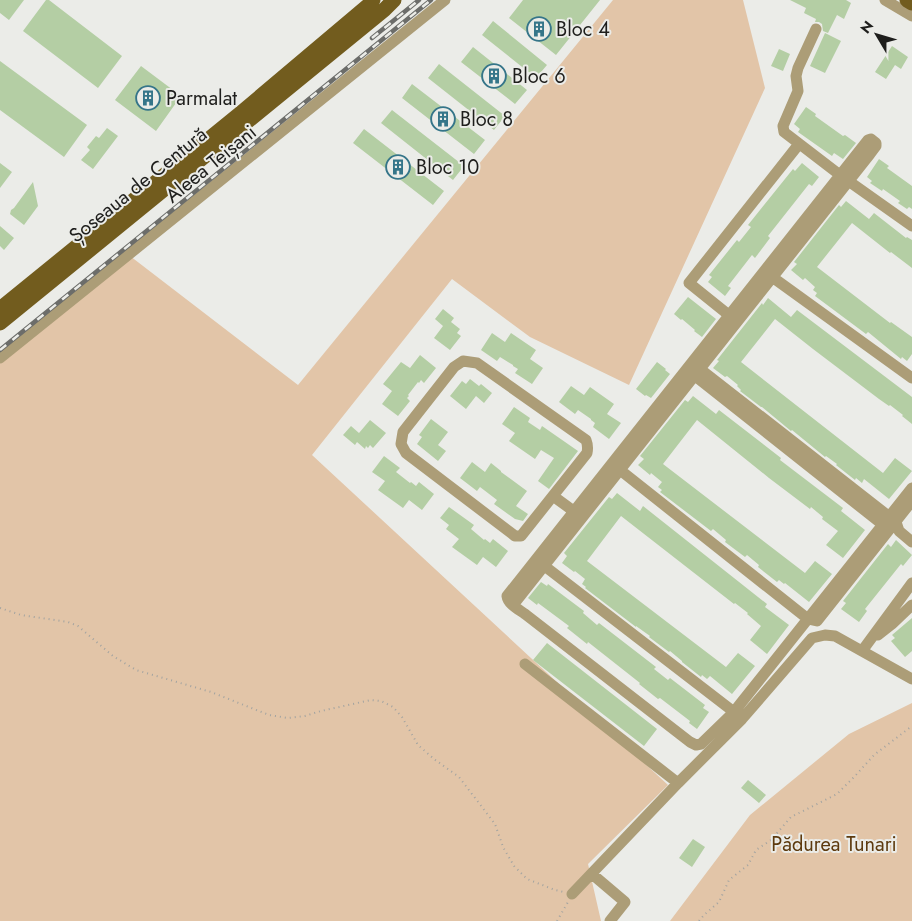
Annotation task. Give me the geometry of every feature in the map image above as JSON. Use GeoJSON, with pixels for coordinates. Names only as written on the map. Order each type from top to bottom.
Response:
{"type":"FeatureCollection","features":[{"type":"Feature","properties":{"kind":"main road","name":"Șoseaua de Centură"},"geometry":{"type":"LineString","coordinates":[[0,309],[242,112],[373,0]]}},
{"type":"Feature","properties":{"kind":"main road","name":"Șoseaua de Centură"},"geometry":{"type":"LineString","coordinates":[[0,323],[394,0]]}},
{"type":"Feature","properties":{"kind":"main road"},"geometry":{"type":"LineString","coordinates":[[907,0],[912,3]]}},
{"type":"Feature","properties":{"kind":"street","name":"Aleea Teișani"},"geometry":{"type":"LineString","coordinates":[[0,358],[445,0]]}},
{"type":"Feature","properties":{"kind":"street"},"geometry":{"type":"LineString","coordinates":[[885,0],[912,16]]}},
{"type":"Feature","properties":{"kind":"street"},"geometry":{"type":"LineString","coordinates":[[816,29],[798,68],[796,76],[798,91],[782,128],[784,132],[844,178],[912,226]]}},
{"type":"Feature","properties":{"kind":"street"},"geometry":{"type":"LineString","coordinates":[[733,319],[690,283],[799,144]]}},
{"type":"Feature","properties":{"kind":"street"},"geometry":{"type":"LineString","coordinates":[[844,178],[510,600],[690,742],[696,745],[701,744],[734,712],[808,619],[912,501]]}},
{"type":"Feature","properties":{"kind":"street"},"geometry":{"type":"LineString","coordinates":[[768,274],[912,378]]}},
{"type":"Feature","properties":{"kind":"street"},"geometry":{"type":"LineString","coordinates":[[463,361],[477,363],[586,440],[587,452],[554,496],[522,536],[515,536],[406,453],[401,444],[403,432],[454,367],[463,361]]}},
{"type":"Feature","properties":{"kind":"street"},"geometry":{"type":"LineString","coordinates":[[693,369],[912,542]]}},
{"type":"Feature","properties":{"kind":"street"},"geometry":{"type":"LineString","coordinates":[[616,467],[808,619]]}},
{"type":"Feature","properties":{"kind":"street"},"geometry":{"type":"LineString","coordinates":[[891,525],[912,488]]}},
{"type":"Feature","properties":{"kind":"street"},"geometry":{"type":"LineString","coordinates":[[554,496],[578,515]]}},
{"type":"Feature","properties":{"kind":"street"},"geometry":{"type":"LineString","coordinates":[[540,562],[734,712]]}},
{"type":"Feature","properties":{"kind":"street"},"geometry":{"type":"LineString","coordinates":[[864,648],[912,583]]}},
{"type":"Feature","properties":{"kind":"street"},"geometry":{"type":"LineString","coordinates":[[864,648],[912,604]]}},
{"type":"Feature","properties":{"kind":"street"},"geometry":{"type":"LineString","coordinates":[[572,894],[742,718],[812,638],[825,635],[835,636],[864,648],[912,679]]}},
{"type":"Feature","properties":{"kind":"street"},"geometry":{"type":"LineString","coordinates":[[525,664],[678,783]]}},
{"type":"Feature","properties":{"kind":"street"},"geometry":{"type":"LineString","coordinates":[[592,874],[626,902],[610,921]]}},
{"type":"Feature","properties":{"kind":"path"},"geometry":{"type":"LineString","coordinates":[[0,608],[21,615],[68,622],[78,626],[112,656],[136,670],[211,692],[269,715],[288,718],[305,716],[371,700],[381,701],[393,707],[402,717],[418,744],[434,759],[459,777],[495,824],[502,847],[520,873],[527,879],[555,890],[572,894],[557,921]]}},
{"type":"Feature","properties":{"kind":"path"},"geometry":{"type":"LineString","coordinates":[[699,921],[719,902],[729,880],[748,865],[756,850],[771,840],[791,817],[837,794],[856,776],[874,754],[912,726]]}},
{"type":"Feature","properties":{"kind":"green space"},"geometry":{"type":"Polygon","coordinates":[[[613,0],[743,0],[765,88],[629,385],[530,337],[452,279],[312,455],[668,785],[588,864],[601,921],[0,921],[0,360],[130,256],[298,385],[613,0]]]}},
{"type":"Feature","properties":{"kind":"green space","name":"Pădurea Tunari"},"geometry":{"type":"Polygon","coordinates":[[[912,703],[912,921],[670,921],[750,815],[849,734],[912,703]]]}},
{"type":"Feature","properties":{"kind":"building"},"geometry":{"type":"Polygon","coordinates":[[[0,0],[24,0],[9,20],[0,13],[0,0]]]}},
{"type":"Feature","properties":{"kind":"building"},"geometry":{"type":"Polygon","coordinates":[[[46,0],[49,0],[122,56],[98,88],[23,31],[46,0]]]}},
{"type":"Feature","properties":{"kind":"building"},"geometry":{"type":"Polygon","coordinates":[[[523,0],[600,0],[556,55],[509,18],[523,0]]]}},
{"type":"Feature","properties":{"kind":"building"},"geometry":{"type":"Polygon","coordinates":[[[790,0],[846,0],[851,3],[844,19],[837,15],[828,33],[823,31],[822,24],[815,22],[816,19],[804,13],[806,8],[790,0]]]}},
{"type":"Feature","properties":{"kind":"building"},"geometry":{"type":"Polygon","coordinates":[[[493,21],[547,65],[536,78],[482,35],[493,21]]]}},
{"type":"Feature","properties":{"kind":"building"},"geometry":{"type":"Polygon","coordinates":[[[825,33],[841,41],[825,73],[810,66],[825,33]]]}},
{"type":"Feature","properties":{"kind":"building"},"geometry":{"type":"Polygon","coordinates":[[[892,46],[908,57],[901,69],[895,65],[886,79],[875,72],[892,46]]]}},
{"type":"Feature","properties":{"kind":"building","name":"Bloc 6"},"geometry":{"type":"Polygon","coordinates":[[[473,47],[527,90],[515,104],[461,62],[473,47]]]}},
{"type":"Feature","properties":{"kind":"building"},"geometry":{"type":"Polygon","coordinates":[[[779,49],[790,54],[783,71],[771,66],[779,49]]]}},
{"type":"Feature","properties":{"kind":"building"},"geometry":{"type":"Polygon","coordinates":[[[0,61],[87,125],[64,157],[0,110],[0,61]]]}},
{"type":"Feature","properties":{"kind":"building"},"geometry":{"type":"Polygon","coordinates":[[[439,64],[505,116],[494,130],[428,78],[439,64]]]}},
{"type":"Feature","properties":{"kind":"building","name":"Parmalat"},"geometry":{"type":"Polygon","coordinates":[[[141,66],[181,96],[156,131],[115,100],[141,66]]]}},
{"type":"Feature","properties":{"kind":"building","name":"Bloc 8"},"geometry":{"type":"Polygon","coordinates":[[[412,84],[485,140],[474,154],[402,98],[412,84]]]}},
{"type":"Feature","properties":{"kind":"building"},"geometry":{"type":"Polygon","coordinates":[[[806,107],[816,114],[815,116],[856,143],[843,159],[834,153],[832,156],[798,132],[800,129],[794,124],[806,107]]]}},
{"type":"Feature","properties":{"kind":"building"},"geometry":{"type":"Polygon","coordinates":[[[392,110],[464,166],[453,180],[381,123],[392,110]]]}},
{"type":"Feature","properties":{"kind":"building"},"geometry":{"type":"Polygon","coordinates":[[[107,128],[118,136],[93,169],[81,160],[90,150],[87,147],[96,136],[99,138],[107,128]]]}},
{"type":"Feature","properties":{"kind":"building","name":"Bloc 10"},"geometry":{"type":"Polygon","coordinates":[[[364,129],[444,191],[433,205],[353,143],[364,129]]]}},
{"type":"Feature","properties":{"kind":"building"},"geometry":{"type":"Polygon","coordinates":[[[879,159],[889,166],[887,168],[912,186],[912,209],[909,207],[907,209],[898,203],[900,201],[883,189],[882,191],[870,183],[872,181],[867,177],[879,159]]]}},
{"type":"Feature","properties":{"kind":"building"},"geometry":{"type":"Polygon","coordinates":[[[0,163],[12,172],[0,188],[0,163]]]}},
{"type":"Feature","properties":{"kind":"building"},"geometry":{"type":"Polygon","coordinates":[[[802,163],[819,177],[812,186],[809,184],[768,236],[770,238],[755,258],[752,255],[728,286],[731,288],[725,296],[708,282],[712,277],[709,275],[737,240],[739,242],[751,227],[748,225],[793,169],[795,171],[802,163]]]}},
{"type":"Feature","properties":{"kind":"building"},"geometry":{"type":"Polygon","coordinates":[[[33,182],[38,206],[24,225],[10,214],[11,210],[33,182]]]}},
{"type":"Feature","properties":{"kind":"building"},"geometry":{"type":"Polygon","coordinates":[[[846,201],[869,219],[874,213],[906,238],[912,240],[912,268],[852,223],[817,267],[890,323],[912,337],[912,354],[907,361],[902,357],[901,359],[868,332],[866,334],[815,296],[817,293],[813,290],[815,287],[805,278],[803,280],[791,270],[797,264],[794,262],[839,205],[841,207],[846,201]]]}},
{"type":"Feature","properties":{"kind":"building"},"geometry":{"type":"Polygon","coordinates":[[[0,226],[14,238],[4,250],[0,246],[0,226]]]}},
{"type":"Feature","properties":{"kind":"building"},"geometry":{"type":"Polygon","coordinates":[[[688,297],[716,319],[702,337],[674,314],[688,297]]]}},
{"type":"Feature","properties":{"kind":"building"},"geometry":{"type":"Polygon","coordinates":[[[768,298],[791,317],[797,310],[912,397],[912,424],[890,405],[879,399],[775,319],[741,362],[883,473],[895,458],[912,471],[889,499],[864,479],[862,483],[856,478],[855,480],[837,464],[825,457],[740,391],[738,385],[727,376],[725,377],[713,368],[719,361],[717,360],[768,298]]]}},
{"type":"Feature","properties":{"kind":"building"},"geometry":{"type":"Polygon","coordinates":[[[443,309],[454,318],[451,322],[460,329],[457,333],[461,336],[450,350],[434,338],[443,326],[435,319],[443,309]]]}},
{"type":"Feature","properties":{"kind":"building"},"geometry":{"type":"Polygon","coordinates":[[[492,333],[505,342],[511,333],[536,350],[530,359],[543,368],[532,384],[515,373],[518,369],[513,365],[500,357],[497,361],[481,350],[492,333]]]}},
{"type":"Feature","properties":{"kind":"building"},"geometry":{"type":"Polygon","coordinates":[[[420,355],[436,368],[424,383],[421,380],[418,382],[408,395],[407,398],[410,401],[398,416],[382,404],[392,391],[383,384],[401,362],[410,368],[420,355]]]}},
{"type":"Feature","properties":{"kind":"building"},"geometry":{"type":"Polygon","coordinates":[[[657,362],[670,374],[651,398],[636,389],[657,362]]]}},
{"type":"Feature","properties":{"kind":"building"},"geometry":{"type":"Polygon","coordinates":[[[470,379],[479,386],[481,384],[492,393],[484,403],[476,396],[466,409],[450,396],[462,381],[466,384],[470,379]]]}},
{"type":"Feature","properties":{"kind":"building"},"geometry":{"type":"Polygon","coordinates":[[[571,386],[584,395],[590,387],[614,404],[607,414],[621,423],[609,439],[593,427],[595,423],[591,419],[578,410],[575,414],[559,402],[571,386]]]}},
{"type":"Feature","properties":{"kind":"building"},"geometry":{"type":"Polygon","coordinates":[[[693,396],[716,414],[719,410],[781,458],[780,460],[843,508],[841,511],[865,530],[843,558],[826,545],[838,531],[822,519],[823,517],[811,507],[810,509],[769,478],[697,420],[663,464],[805,573],[815,561],[832,574],[809,602],[785,583],[779,580],[777,582],[758,567],[759,565],[747,555],[745,557],[725,542],[726,540],[713,529],[711,531],[660,492],[662,490],[658,487],[662,482],[638,465],[644,459],[640,456],[685,400],[688,402],[693,396]]]}},
{"type":"Feature","properties":{"kind":"building"},"geometry":{"type":"Polygon","coordinates":[[[514,407],[530,418],[528,422],[540,430],[542,426],[578,451],[549,489],[538,481],[554,458],[541,450],[535,459],[509,441],[515,433],[502,424],[514,407]]]}},
{"type":"Feature","properties":{"kind":"building"},"geometry":{"type":"Polygon","coordinates":[[[431,419],[448,432],[438,445],[446,451],[438,461],[417,444],[422,437],[419,435],[431,419]]]}},
{"type":"Feature","properties":{"kind":"building"},"geometry":{"type":"Polygon","coordinates":[[[370,420],[386,433],[373,448],[370,445],[368,448],[366,446],[365,449],[357,442],[355,445],[343,435],[351,426],[359,433],[370,420]]]}},
{"type":"Feature","properties":{"kind":"building"},"geometry":{"type":"Polygon","coordinates":[[[384,456],[400,468],[396,472],[410,483],[416,486],[419,482],[434,494],[422,510],[409,500],[403,508],[378,490],[385,481],[372,472],[384,456]]]}},
{"type":"Feature","properties":{"kind":"building"},"geometry":{"type":"Polygon","coordinates":[[[472,462],[485,472],[491,463],[527,491],[516,506],[528,514],[523,521],[515,519],[494,504],[497,500],[480,487],[477,491],[460,478],[472,462]]]}},
{"type":"Feature","properties":{"kind":"building"},"geometry":{"type":"Polygon","coordinates":[[[617,493],[640,511],[643,506],[767,604],[765,607],[789,625],[767,654],[750,640],[761,626],[748,613],[621,516],[587,561],[726,667],[738,653],[755,666],[732,694],[710,676],[707,679],[702,675],[701,677],[670,651],[585,588],[582,584],[585,579],[562,563],[567,556],[564,553],[609,497],[612,499],[617,493]]]}},
{"type":"Feature","properties":{"kind":"building"},"geometry":{"type":"Polygon","coordinates":[[[449,507],[474,525],[471,529],[484,540],[490,543],[493,539],[508,551],[496,567],[483,557],[477,565],[452,547],[459,539],[446,529],[449,525],[440,518],[449,507]]]}},
{"type":"Feature","properties":{"kind":"building"},"geometry":{"type":"Polygon","coordinates":[[[896,540],[912,555],[903,566],[901,564],[865,609],[867,611],[859,622],[841,609],[846,603],[843,601],[888,544],[891,547],[896,540]]]}},
{"type":"Feature","properties":{"kind":"building"},"geometry":{"type":"Polygon","coordinates":[[[541,582],[547,586],[548,584],[584,611],[583,613],[597,625],[599,623],[656,667],[654,669],[668,680],[670,678],[705,705],[703,708],[709,712],[697,729],[689,723],[690,721],[660,698],[658,699],[588,642],[587,644],[567,628],[569,626],[538,603],[537,605],[528,598],[541,582]]]}},
{"type":"Feature","properties":{"kind":"building"},"geometry":{"type":"Polygon","coordinates":[[[912,618],[912,651],[905,657],[891,641],[895,638],[892,635],[912,618]]]}},
{"type":"Feature","properties":{"kind":"building"},"geometry":{"type":"Polygon","coordinates":[[[547,643],[657,729],[644,746],[533,660],[547,643]]]}},
{"type":"Feature","properties":{"kind":"building"},"geometry":{"type":"Polygon","coordinates":[[[748,780],[766,795],[759,803],[741,788],[748,780]]]}},
{"type":"Feature","properties":{"kind":"building"},"geometry":{"type":"Polygon","coordinates":[[[693,839],[705,847],[692,867],[679,858],[693,839]]]}},
{"type":"Feature","properties":{"kind":"railway"},"geometry":{"type":"LineString","coordinates":[[372,38],[419,0]]}},
{"type":"Feature","properties":{"kind":"railway"},"geometry":{"type":"LineString","coordinates":[[0,350],[431,0]]}},
{"type":"Feature","properties":{"kind":"place","name":"Bloc 4"},"geometry":{"type":"Point","coordinates":[539,29]}},
{"type":"Feature","properties":{"kind":"place","name":"Bloc 6"},"geometry":{"type":"Point","coordinates":[494,76]}},
{"type":"Feature","properties":{"kind":"place","name":"Parmalat"},"geometry":{"type":"Point","coordinates":[148,98]}},
{"type":"Feature","properties":{"kind":"place","name":"Bloc 8"},"geometry":{"type":"Point","coordinates":[443,119]}},
{"type":"Feature","properties":{"kind":"place","name":"Bloc 10"},"geometry":{"type":"Point","coordinates":[398,167]}}]}
